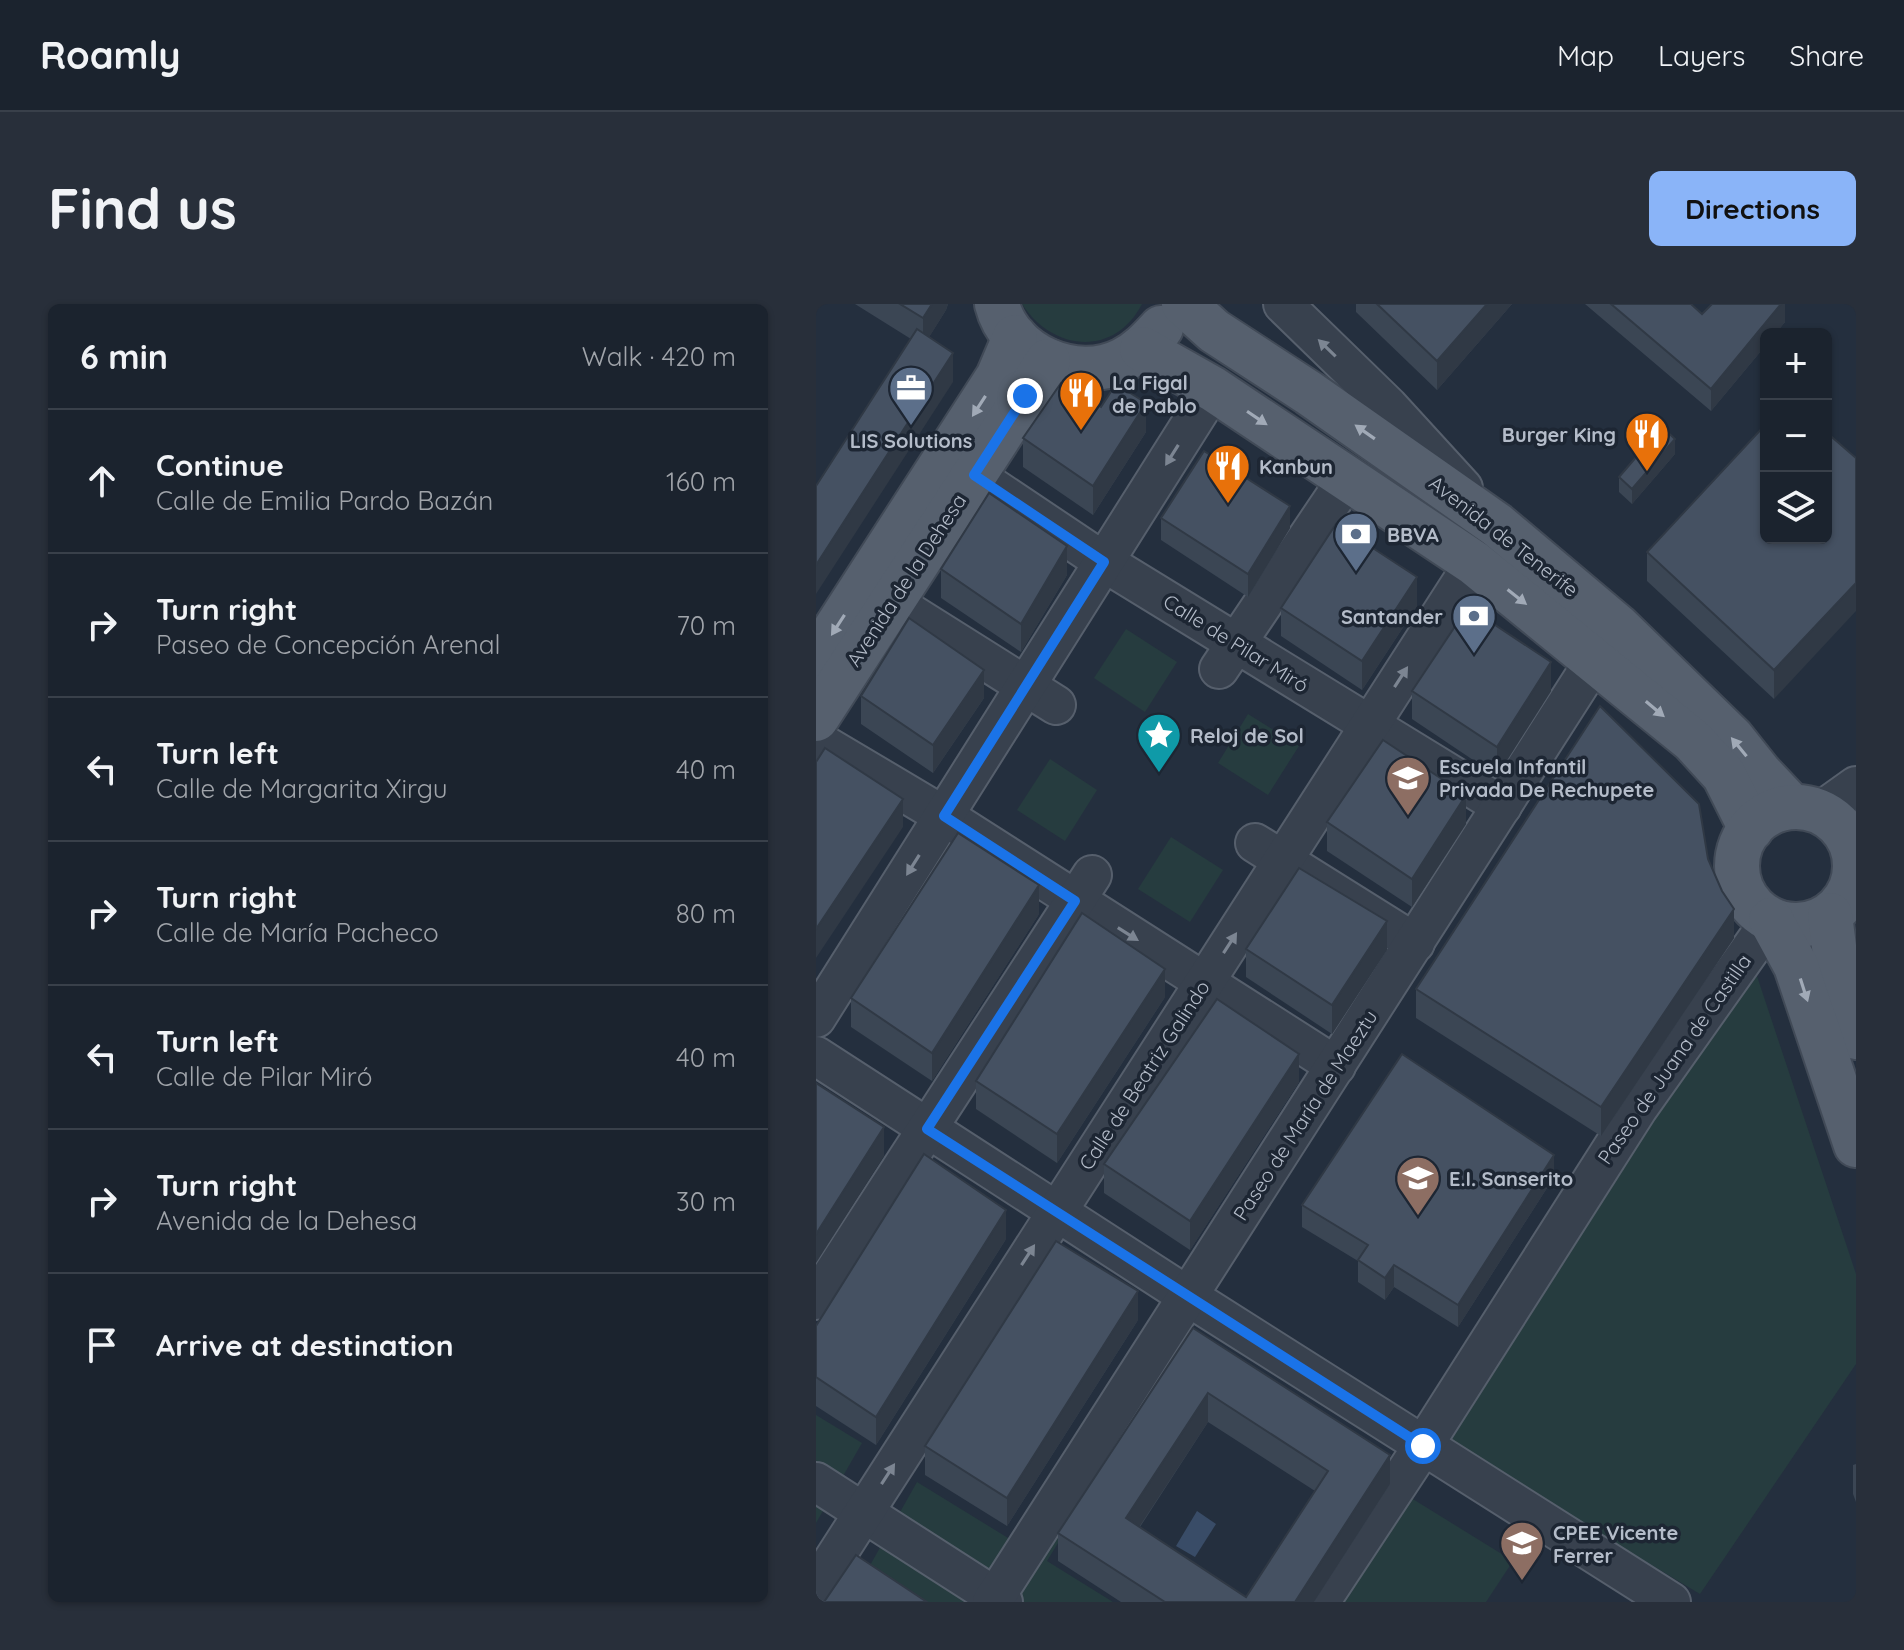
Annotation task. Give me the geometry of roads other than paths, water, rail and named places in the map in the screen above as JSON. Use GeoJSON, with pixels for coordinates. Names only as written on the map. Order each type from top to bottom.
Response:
{"type":"FeatureCollection","features":[{"type":"Feature","properties":{"kind":"main road"},"geometry":{"type":"LineString","coordinates":[[1020,334],[1072,368],[1097,368],[1121,361],[1142,349],[1163,325],[1172,304]]}},
{"type":"Feature","properties":{"kind":"main road","name":"Avenida de Tenerife"},"geometry":{"type":"LineString","coordinates":[[1184,304],[1214,331],[1309,393],[1497,525],[1724,775],[1751,829]]}},
{"type":"Feature","properties":{"kind":"main road","name":"Avenida de la Dehesa"},"geometry":{"type":"LineString","coordinates":[[816,659],[878,592],[974,475],[1020,334]]}},
{"type":"Feature","properties":{"kind":"main road","name":"Avenida de la Dehesa"},"geometry":{"type":"LineString","coordinates":[[816,719],[878,592],[1020,334]]}},
{"type":"Feature","properties":{"kind":"main road","name":"Avenida de Tenerife"},"geometry":{"type":"LineString","coordinates":[[1142,349],[1213,389],[1474,563],[1606,642],[1732,738],[1759,772],[1806,808]]}},
{"type":"Feature","properties":{"kind":"main road"},"geometry":{"type":"LineString","coordinates":[[1856,1037],[1836,962],[1846,897],[1856,861],[1845,831],[1806,808],[1761,816],[1742,840],[1736,871],[1747,900],[1771,920],[1796,966],[1856,1145]]}},
{"type":"Feature","properties":{"kind":"main road"},"geometry":{"type":"LineString","coordinates":[[1771,920],[1801,926],[1846,897]]}},
{"type":"Feature","properties":{"kind":"street"},"geometry":{"type":"LineString","coordinates":[[1283,304],[1388,406],[1497,525]]}},
{"type":"Feature","properties":{"kind":"street"},"geometry":{"type":"LineString","coordinates":[[816,1018],[944,816],[1041,696],[1104,562],[1213,389]]}},
{"type":"Feature","properties":{"kind":"street","name":"Calle de Pilar Miró"},"geometry":{"type":"LineString","coordinates":[[974,475],[1104,562],[1228,656],[1370,726],[1502,806]]}},
{"type":"Feature","properties":{"kind":"street"},"geometry":{"type":"LineString","coordinates":[[1228,656],[1347,479]]}},
{"type":"Feature","properties":{"kind":"street","name":"Calle de Beatriz Galindo"},"geometry":{"type":"LineString","coordinates":[[816,1587],[1205,982],[1269,852],[1370,726],[1474,563]]}},
{"type":"Feature","properties":{"kind":"street"},"geometry":{"type":"LineString","coordinates":[[878,592],[1041,696]]}},
{"type":"Feature","properties":{"kind":"street","name":"Paseo de María de Maeztu"},"geometry":{"type":"LineString","coordinates":[[997,1600],[1606,642]]}},
{"type":"Feature","properties":{"kind":"street"},"geometry":{"type":"LineString","coordinates":[[816,740],[944,816],[1084,888],[1205,982],[1336,1066]]}},
{"type":"Feature","properties":{"kind":"street"},"geometry":{"type":"LineString","coordinates":[[1806,808],[1856,786]]}},
{"type":"Feature","properties":{"kind":"street"},"geometry":{"type":"LineString","coordinates":[[1269,852],[1415,943]]}},
{"type":"Feature","properties":{"kind":"street"},"geometry":{"type":"LineString","coordinates":[[816,1300],[1084,888]]}},
{"type":"Feature","properties":{"kind":"street","name":"Paseo de Juana de Castilla"},"geometry":{"type":"LineString","coordinates":[[1320,1602],[1638,1108],[1771,920]]}},
{"type":"Feature","properties":{"kind":"street"},"geometry":{"type":"LineString","coordinates":[[816,1056],[1671,1602]]}},
{"type":"Feature","properties":{"kind":"street"},"geometry":{"type":"LineString","coordinates":[[816,1482],[997,1600]]}},
{"type":"Feature","properties":{"kind":"water"},"geometry":{"type":"Polygon","coordinates":[[[1197,1511],[1216,1524],[1195,1557],[1176,1546],[1197,1511]]]}},
{"type":"Feature","properties":{"kind":"place","name":"LIS Solutions"},"geometry":{"type":"Point","coordinates":[911,427]}},
{"type":"Feature","properties":{"kind":"place","name":"La Figal de Pablo"},"geometry":{"type":"Point","coordinates":[1081,432]}},
{"type":"Feature","properties":{"kind":"place","name":"Burger King"},"geometry":{"type":"Point","coordinates":[1647,473]}},
{"type":"Feature","properties":{"kind":"place","name":"Kanbun"},"geometry":{"type":"Point","coordinates":[1228,505]}},
{"type":"Feature","properties":{"kind":"place","name":"BBVA"},"geometry":{"type":"Point","coordinates":[1356,573]}},
{"type":"Feature","properties":{"kind":"place","name":"Santander"},"geometry":{"type":"Point","coordinates":[1474,655]}},
{"type":"Feature","properties":{"kind":"place","name":"Reloj de Sol"},"geometry":{"type":"Point","coordinates":[1159,774]}},
{"type":"Feature","properties":{"kind":"place","name":"Escuela Infantil Privada De Rechupete"},"geometry":{"type":"Point","coordinates":[1408,817]}},
{"type":"Feature","properties":{"kind":"place","name":"E.I. Sanserito"},"geometry":{"type":"Point","coordinates":[1418,1217]}},
{"type":"Feature","properties":{"kind":"place","name":"CPEE Vicente Ferrer"},"geometry":{"type":"Point","coordinates":[1522,1582]}}]}
